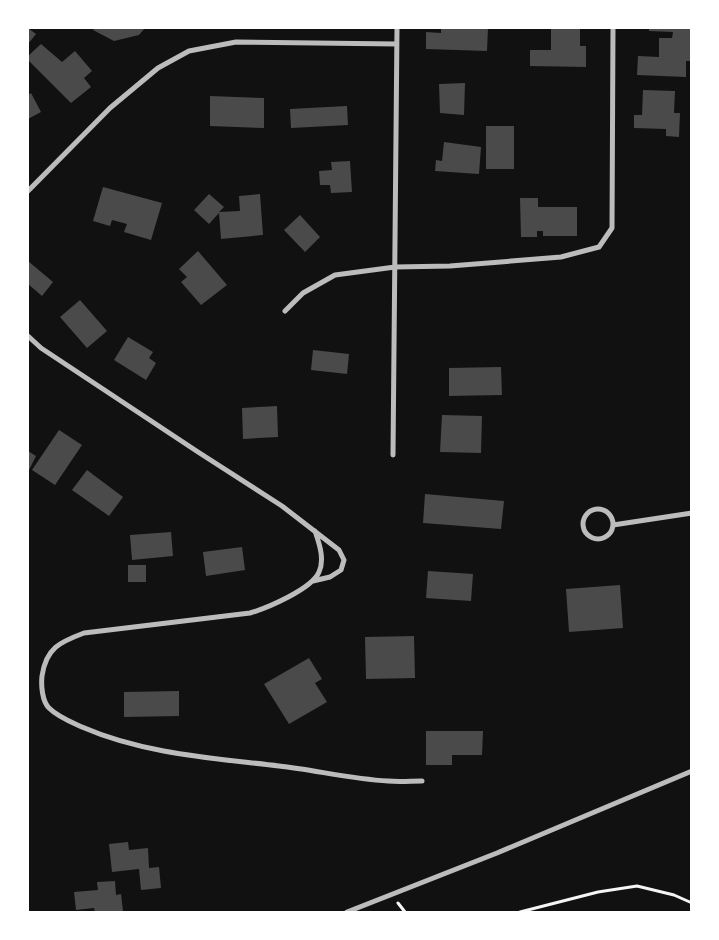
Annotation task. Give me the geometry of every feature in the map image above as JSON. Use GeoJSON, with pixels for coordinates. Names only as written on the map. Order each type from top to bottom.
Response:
{"type":"FeatureCollection","features":[{"type":"Feature","properties":{"kind":"street"},"geometry":{"type":"LineString","coordinates":[[393,455],[397,28]]}},
{"type":"Feature","properties":{"kind":"street"},"geometry":{"type":"LineString","coordinates":[[285,311],[303,293],[334,275],[395,267],[450,266],[561,257],[598,246],[612,228],[613,28]]}},
{"type":"Feature","properties":{"kind":"street"},"geometry":{"type":"LineString","coordinates":[[28,191],[110,108],[158,68],[171,59],[189,51],[236,42],[397,44]]}},
{"type":"Feature","properties":{"kind":"street"},"geometry":{"type":"LineString","coordinates":[[28,336],[41,348],[282,506],[339,550],[344,560],[343,566],[338,573],[313,581]]}},
{"type":"Feature","properties":{"kind":"street"},"geometry":{"type":"LineString","coordinates":[[596,509],[605,510],[611,516],[613,525],[610,533],[604,538],[595,539],[587,535],[583,528],[583,519],[588,512],[596,509]]}},
{"type":"Feature","properties":{"kind":"street"},"geometry":{"type":"LineString","coordinates":[[613,525],[692,513]]}},
{"type":"Feature","properties":{"kind":"street"},"geometry":{"type":"LineString","coordinates":[[314,531],[319,541],[320,572],[313,581],[284,600],[266,608],[250,613],[84,634],[61,642],[44,666],[42,682],[47,706],[56,714],[74,724],[124,742],[212,759],[280,766],[386,781],[422,781]]}},
{"type":"Feature","properties":{"kind":"street"},"geometry":{"type":"LineString","coordinates":[[347,912],[497,853],[692,771]]}},
{"type":"Feature","properties":{"kind":"path"},"geometry":{"type":"LineString","coordinates":[[520,912],[598,892],[637,886],[674,895],[692,903]]}},
{"type":"Feature","properties":{"kind":"building"},"geometry":{"type":"Polygon","coordinates":[[[28,28],[36,34],[28,44],[28,28]]]}},
{"type":"Feature","properties":{"kind":"building"},"geometry":{"type":"Polygon","coordinates":[[[95,28],[145,28],[139,35],[114,41],[93,30],[95,28]]]}},
{"type":"Feature","properties":{"kind":"building"},"geometry":{"type":"Polygon","coordinates":[[[441,28],[488,28],[487,51],[426,49],[426,32],[441,33],[441,28]]]}},
{"type":"Feature","properties":{"kind":"building"},"geometry":{"type":"Polygon","coordinates":[[[649,28],[692,28],[692,61],[686,61],[686,77],[637,75],[638,56],[659,57],[659,38],[672,38],[673,32],[649,31],[649,28]]]}},
{"type":"Feature","properties":{"kind":"building"},"geometry":{"type":"Polygon","coordinates":[[[551,29],[580,29],[580,46],[586,46],[586,67],[530,66],[530,50],[551,50],[551,29]]]}},
{"type":"Feature","properties":{"kind":"building"},"geometry":{"type":"Polygon","coordinates":[[[41,44],[62,62],[75,51],[92,71],[84,78],[91,87],[71,103],[28,60],[28,56],[41,44]]]}},
{"type":"Feature","properties":{"kind":"building"},"geometry":{"type":"Polygon","coordinates":[[[465,83],[464,115],[440,113],[439,84],[465,83]]]}},
{"type":"Feature","properties":{"kind":"building"},"geometry":{"type":"Polygon","coordinates":[[[643,90],[675,91],[674,113],[680,113],[679,137],[666,136],[666,129],[634,128],[634,115],[642,115],[643,90]]]}},
{"type":"Feature","properties":{"kind":"building"},"geometry":{"type":"Polygon","coordinates":[[[31,93],[41,112],[28,119],[28,95],[31,93]]]}},
{"type":"Feature","properties":{"kind":"building"},"geometry":{"type":"Polygon","coordinates":[[[210,96],[264,98],[264,128],[210,126],[210,96]]]}},
{"type":"Feature","properties":{"kind":"building"},"geometry":{"type":"Polygon","coordinates":[[[347,106],[348,125],[291,128],[290,109],[347,106]]]}},
{"type":"Feature","properties":{"kind":"building"},"geometry":{"type":"Polygon","coordinates":[[[486,126],[514,126],[514,169],[486,169],[486,126]]]}},
{"type":"Feature","properties":{"kind":"building"},"geometry":{"type":"Polygon","coordinates":[[[444,142],[481,147],[479,174],[435,171],[436,160],[442,161],[444,142]]]}},
{"type":"Feature","properties":{"kind":"building"},"geometry":{"type":"Polygon","coordinates":[[[350,161],[352,192],[331,193],[330,185],[320,185],[319,171],[332,170],[331,162],[350,161]]]}},
{"type":"Feature","properties":{"kind":"building"},"geometry":{"type":"Polygon","coordinates":[[[103,187],[162,203],[151,240],[124,232],[127,224],[112,220],[110,226],[93,221],[103,187]]]}},
{"type":"Feature","properties":{"kind":"building"},"geometry":{"type":"Polygon","coordinates":[[[209,194],[224,207],[219,212],[240,211],[239,196],[260,194],[263,235],[221,239],[219,213],[209,224],[194,210],[209,194]]]}},
{"type":"Feature","properties":{"kind":"building"},"geometry":{"type":"Polygon","coordinates":[[[520,198],[538,198],[538,207],[577,207],[577,236],[543,236],[543,231],[537,231],[537,237],[521,237],[520,198]]]}},
{"type":"Feature","properties":{"kind":"building"},"geometry":{"type":"Polygon","coordinates":[[[300,215],[320,237],[305,252],[284,230],[300,215]]]}},
{"type":"Feature","properties":{"kind":"building"},"geometry":{"type":"Polygon","coordinates":[[[198,251],[227,285],[201,305],[181,282],[187,277],[179,269],[198,251]]]}},
{"type":"Feature","properties":{"kind":"building"},"geometry":{"type":"Polygon","coordinates":[[[28,261],[53,282],[42,296],[28,284],[28,261]]]}},
{"type":"Feature","properties":{"kind":"building"},"geometry":{"type":"Polygon","coordinates":[[[80,300],[107,331],[87,348],[60,317],[80,300]]]}},
{"type":"Feature","properties":{"kind":"building"},"geometry":{"type":"Polygon","coordinates":[[[128,337],[153,352],[149,358],[156,363],[146,380],[114,360],[128,337]]]}},
{"type":"Feature","properties":{"kind":"building"},"geometry":{"type":"Polygon","coordinates":[[[313,350],[349,354],[347,374],[311,370],[313,350]]]}},
{"type":"Feature","properties":{"kind":"building"},"geometry":{"type":"Polygon","coordinates":[[[501,367],[502,395],[449,396],[449,368],[501,367]]]}},
{"type":"Feature","properties":{"kind":"building"},"geometry":{"type":"Polygon","coordinates":[[[277,406],[278,437],[243,439],[242,408],[277,406]]]}},
{"type":"Feature","properties":{"kind":"building"},"geometry":{"type":"Polygon","coordinates":[[[442,415],[482,416],[481,453],[440,452],[442,415]]]}},
{"type":"Feature","properties":{"kind":"building"},"geometry":{"type":"Polygon","coordinates":[[[59,430],[82,445],[55,485],[32,470],[59,430]]]}},
{"type":"Feature","properties":{"kind":"building"},"geometry":{"type":"Polygon","coordinates":[[[28,451],[36,456],[28,472],[28,451]]]}},
{"type":"Feature","properties":{"kind":"building"},"geometry":{"type":"Polygon","coordinates":[[[87,470],[123,497],[109,516],[72,490],[87,470]]]}},
{"type":"Feature","properties":{"kind":"building"},"geometry":{"type":"Polygon","coordinates":[[[425,494],[504,501],[501,529],[423,523],[425,494]]]}},
{"type":"Feature","properties":{"kind":"building"},"geometry":{"type":"Polygon","coordinates":[[[171,532],[173,556],[132,560],[130,535],[171,532]]]}},
{"type":"Feature","properties":{"kind":"building"},"geometry":{"type":"Polygon","coordinates":[[[242,547],[245,570],[206,576],[203,552],[242,547]]]}},
{"type":"Feature","properties":{"kind":"building"},"geometry":{"type":"Polygon","coordinates":[[[128,565],[146,565],[146,582],[128,582],[128,565]]]}},
{"type":"Feature","properties":{"kind":"building"},"geometry":{"type":"Polygon","coordinates":[[[428,571],[473,574],[471,601],[426,598],[428,571]]]}},
{"type":"Feature","properties":{"kind":"building"},"geometry":{"type":"Polygon","coordinates":[[[620,585],[623,628],[569,632],[566,589],[620,585]]]}},
{"type":"Feature","properties":{"kind":"building"},"geometry":{"type":"Polygon","coordinates":[[[414,636],[415,678],[366,679],[365,637],[414,636]]]}},
{"type":"Feature","properties":{"kind":"building"},"geometry":{"type":"Polygon","coordinates":[[[309,658],[322,679],[315,683],[327,702],[289,724],[264,684],[309,658]]]}},
{"type":"Feature","properties":{"kind":"building"},"geometry":{"type":"Polygon","coordinates":[[[179,691],[179,716],[124,717],[124,692],[179,691]]]}},
{"type":"Feature","properties":{"kind":"building"},"geometry":{"type":"Polygon","coordinates":[[[426,731],[483,731],[482,755],[452,755],[452,765],[426,765],[426,731]]]}},
{"type":"Feature","properties":{"kind":"building"},"geometry":{"type":"Polygon","coordinates":[[[128,842],[129,850],[148,848],[149,868],[159,867],[161,888],[141,890],[139,869],[112,872],[109,844],[128,842]]]}},
{"type":"Feature","properties":{"kind":"building"},"geometry":{"type":"Polygon","coordinates":[[[115,881],[116,895],[121,894],[123,911],[95,912],[94,908],[76,910],[74,892],[98,890],[97,882],[115,881]]]}}]}
